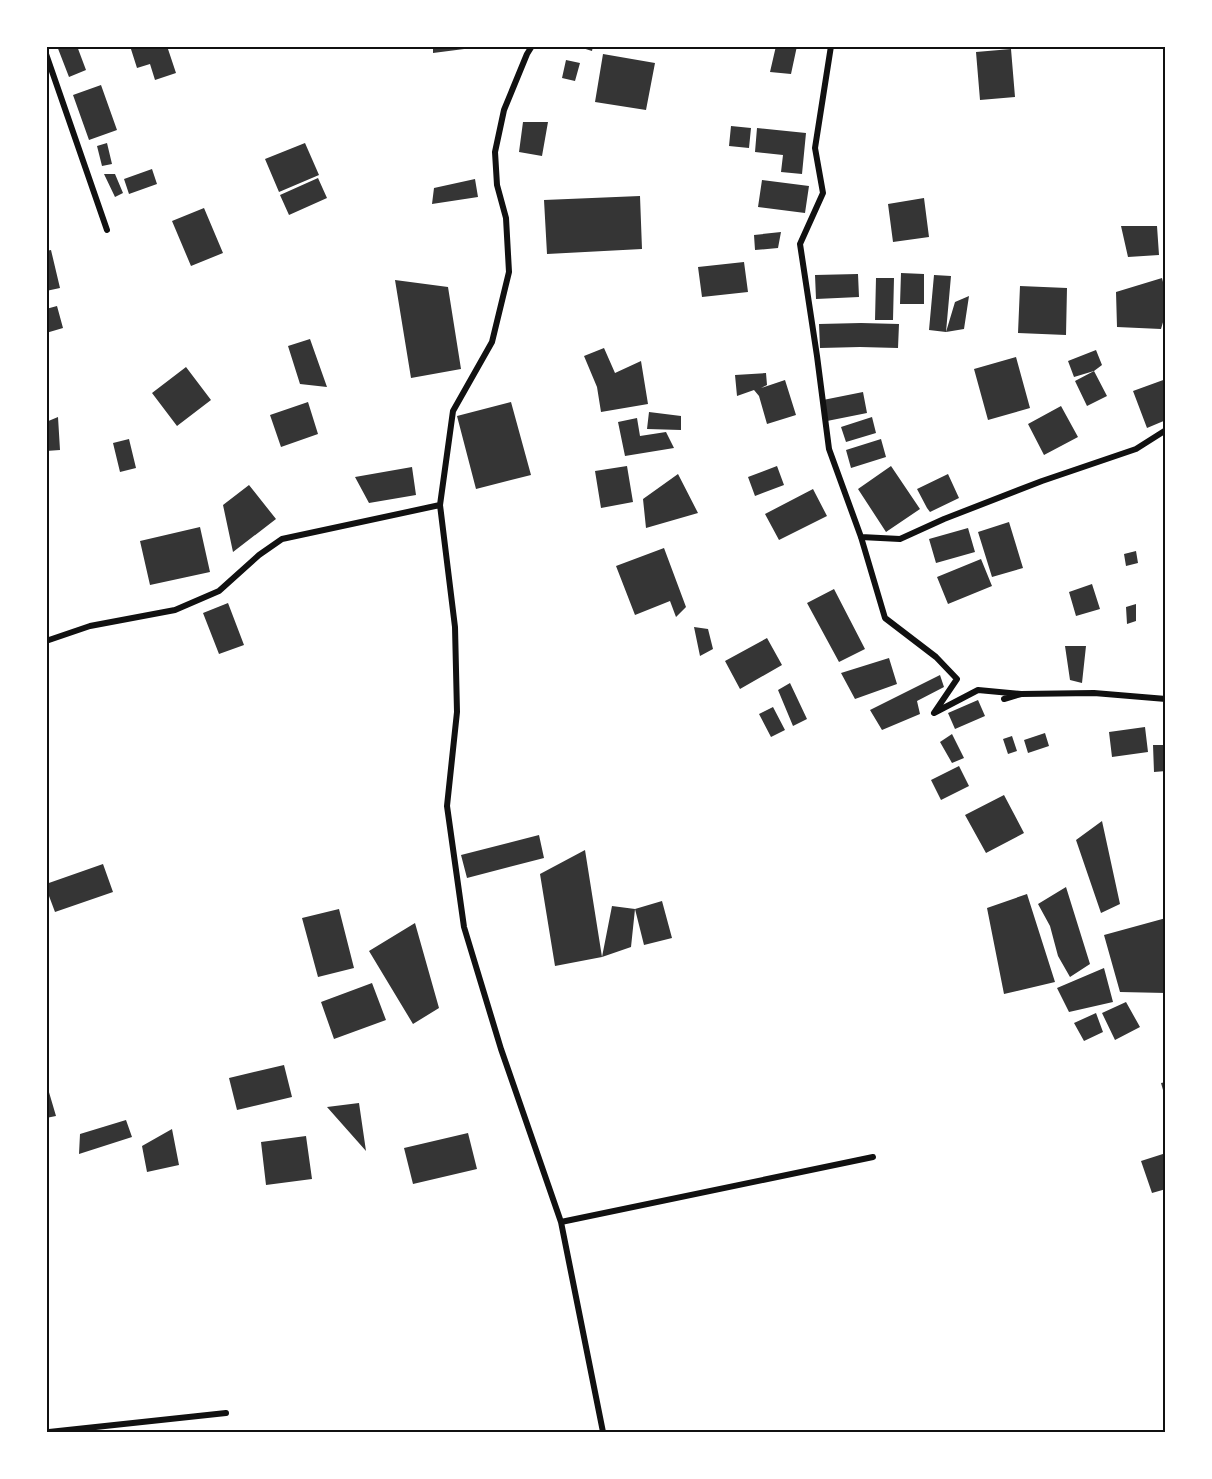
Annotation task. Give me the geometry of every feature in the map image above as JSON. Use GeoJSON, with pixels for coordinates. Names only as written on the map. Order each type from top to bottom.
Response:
{"type":"FeatureCollection","features":[{"type":"Feature","properties":{"kind":"street"},"geometry":{"type":"LineString","coordinates":[[532,46],[504,110],[495,152],[497,185],[506,218],[509,272],[492,342],[453,411],[440,505],[455,627],[457,712],[447,806],[464,927],[501,1049],[561,1222],[603,1432]]}},
{"type":"Feature","properties":{"kind":"street"},"geometry":{"type":"LineString","coordinates":[[831,46],[815,148],[823,193],[800,244],[829,449],[861,537],[885,618],[936,657],[957,679],[934,713],[978,690],[1021,694],[1094,693],[1166,699]]}},
{"type":"Feature","properties":{"kind":"street"},"geometry":{"type":"LineString","coordinates":[[46,54],[107,230]]}},
{"type":"Feature","properties":{"kind":"street"},"geometry":{"type":"LineString","coordinates":[[861,537],[900,539],[944,519],[1136,448],[1166,430]]}},
{"type":"Feature","properties":{"kind":"street"},"geometry":{"type":"LineString","coordinates":[[46,641],[90,626],[175,610],[219,591],[259,555],[282,539],[440,505]]}},
{"type":"Feature","properties":{"kind":"street"},"geometry":{"type":"LineString","coordinates":[[1004,699],[1021,694]]}},
{"type":"Feature","properties":{"kind":"street"},"geometry":{"type":"LineString","coordinates":[[561,1222],[873,1157]]}},
{"type":"Feature","properties":{"kind":"street"},"geometry":{"type":"LineString","coordinates":[[49,1432],[226,1413]]}},
{"type":"Feature","properties":{"kind":"building"},"geometry":{"type":"Polygon","coordinates":[[[57,46],[77,46],[86,70],[69,77],[57,46]]]}},
{"type":"Feature","properties":{"kind":"building"},"geometry":{"type":"Polygon","coordinates":[[[130,46],[167,46],[176,73],[155,80],[150,64],[137,68],[130,46]]]}},
{"type":"Feature","properties":{"kind":"building"},"geometry":{"type":"Polygon","coordinates":[[[433,46],[472,46],[472,48],[433,53],[433,46]]]}},
{"type":"Feature","properties":{"kind":"building"},"geometry":{"type":"Polygon","coordinates":[[[576,46],[593,46],[592,51],[576,46]]]}},
{"type":"Feature","properties":{"kind":"building"},"geometry":{"type":"Polygon","coordinates":[[[776,46],[797,46],[791,74],[770,72],[776,46]]]}},
{"type":"Feature","properties":{"kind":"building"},"geometry":{"type":"Polygon","coordinates":[[[1011,49],[1015,97],[980,100],[976,52],[1011,49]]]}},
{"type":"Feature","properties":{"kind":"building"},"geometry":{"type":"Polygon","coordinates":[[[603,54],[655,63],[646,110],[595,102],[603,54]]]}},
{"type":"Feature","properties":{"kind":"building"},"geometry":{"type":"Polygon","coordinates":[[[566,60],[580,63],[575,81],[562,78],[566,60]]]}},
{"type":"Feature","properties":{"kind":"building"},"geometry":{"type":"Polygon","coordinates":[[[101,85],[117,130],[89,140],[73,95],[101,85]]]}},
{"type":"Feature","properties":{"kind":"building"},"geometry":{"type":"Polygon","coordinates":[[[523,122],[548,122],[542,156],[519,152],[523,122]]]}},
{"type":"Feature","properties":{"kind":"building"},"geometry":{"type":"Polygon","coordinates":[[[731,126],[751,128],[749,148],[729,146],[731,126]]]}},
{"type":"Feature","properties":{"kind":"building"},"geometry":{"type":"Polygon","coordinates":[[[757,128],[806,133],[802,174],[781,172],[783,155],[755,152],[757,128]]]}},
{"type":"Feature","properties":{"kind":"building"},"geometry":{"type":"Polygon","coordinates":[[[107,143],[112,164],[102,166],[97,146],[107,143]]]}},
{"type":"Feature","properties":{"kind":"building"},"geometry":{"type":"Polygon","coordinates":[[[305,143],[319,175],[279,192],[265,159],[305,143]]]}},
{"type":"Feature","properties":{"kind":"building"},"geometry":{"type":"Polygon","coordinates":[[[152,169],[157,184],[129,194],[124,179],[152,169]]]}},
{"type":"Feature","properties":{"kind":"building"},"geometry":{"type":"Polygon","coordinates":[[[104,174],[115,174],[123,193],[115,197],[104,174]]]}},
{"type":"Feature","properties":{"kind":"building"},"geometry":{"type":"Polygon","coordinates":[[[318,178],[327,198],[289,215],[280,195],[318,178]]]}},
{"type":"Feature","properties":{"kind":"building"},"geometry":{"type":"Polygon","coordinates":[[[475,179],[478,197],[432,204],[434,188],[475,179]]]}},
{"type":"Feature","properties":{"kind":"building"},"geometry":{"type":"Polygon","coordinates":[[[762,180],[809,186],[805,213],[758,207],[762,180]]]}},
{"type":"Feature","properties":{"kind":"building"},"geometry":{"type":"Polygon","coordinates":[[[640,196],[642,249],[547,254],[544,200],[640,196]]]}},
{"type":"Feature","properties":{"kind":"building"},"geometry":{"type":"Polygon","coordinates":[[[924,198],[929,237],[893,242],[888,204],[924,198]]]}},
{"type":"Feature","properties":{"kind":"building"},"geometry":{"type":"Polygon","coordinates":[[[204,208],[223,253],[191,266],[172,221],[204,208]]]}},
{"type":"Feature","properties":{"kind":"building"},"geometry":{"type":"Polygon","coordinates":[[[1121,226],[1157,226],[1159,255],[1128,257],[1121,226]]]}},
{"type":"Feature","properties":{"kind":"building"},"geometry":{"type":"Polygon","coordinates":[[[781,232],[778,248],[755,250],[754,235],[781,232]]]}},
{"type":"Feature","properties":{"kind":"building"},"geometry":{"type":"Polygon","coordinates":[[[51,250],[60,288],[46,291],[46,251],[51,250]]]}},
{"type":"Feature","properties":{"kind":"building"},"geometry":{"type":"Polygon","coordinates":[[[744,262],[748,292],[702,297],[698,267],[744,262]]]}},
{"type":"Feature","properties":{"kind":"building"},"geometry":{"type":"Polygon","coordinates":[[[901,273],[924,274],[924,304],[900,304],[901,273]]]}},
{"type":"Feature","properties":{"kind":"building"},"geometry":{"type":"Polygon","coordinates":[[[858,274],[859,297],[816,299],[815,275],[858,274]]]}},
{"type":"Feature","properties":{"kind":"building"},"geometry":{"type":"Polygon","coordinates":[[[934,275],[951,276],[946,332],[929,330],[934,275]]]}},
{"type":"Feature","properties":{"kind":"building"},"geometry":{"type":"Polygon","coordinates":[[[876,278],[894,278],[893,320],[875,320],[876,278]]]}},
{"type":"Feature","properties":{"kind":"building"},"geometry":{"type":"Polygon","coordinates":[[[1162,278],[1166,294],[1166,312],[1161,329],[1117,327],[1116,292],[1162,278]]]}},
{"type":"Feature","properties":{"kind":"building"},"geometry":{"type":"Polygon","coordinates":[[[395,280],[448,287],[461,369],[411,378],[395,280]]]}},
{"type":"Feature","properties":{"kind":"building"},"geometry":{"type":"Polygon","coordinates":[[[1020,286],[1067,288],[1066,335],[1018,333],[1020,286]]]}},
{"type":"Feature","properties":{"kind":"building"},"geometry":{"type":"Polygon","coordinates":[[[969,296],[964,329],[946,332],[955,302],[969,296]]]}},
{"type":"Feature","properties":{"kind":"building"},"geometry":{"type":"Polygon","coordinates":[[[57,306],[63,328],[46,333],[46,309],[57,306]]]}},
{"type":"Feature","properties":{"kind":"building"},"geometry":{"type":"Polygon","coordinates":[[[819,324],[899,324],[898,348],[820,348],[819,324]]]}},
{"type":"Feature","properties":{"kind":"building"},"geometry":{"type":"Polygon","coordinates":[[[310,339],[327,387],[300,384],[288,346],[310,339]]]}},
{"type":"Feature","properties":{"kind":"building"},"geometry":{"type":"Polygon","coordinates":[[[604,348],[615,373],[641,361],[648,404],[601,412],[597,387],[584,356],[604,348]]]}},
{"type":"Feature","properties":{"kind":"building"},"geometry":{"type":"Polygon","coordinates":[[[1096,350],[1102,365],[1094,371],[1074,377],[1068,361],[1096,350]]]}},
{"type":"Feature","properties":{"kind":"building"},"geometry":{"type":"Polygon","coordinates":[[[1016,357],[1030,408],[988,420],[974,369],[1016,357]]]}},
{"type":"Feature","properties":{"kind":"building"},"geometry":{"type":"Polygon","coordinates":[[[186,367],[211,400],[177,426],[152,393],[186,367]]]}},
{"type":"Feature","properties":{"kind":"building"},"geometry":{"type":"Polygon","coordinates":[[[1094,371],[1107,396],[1087,406],[1075,381],[1094,371]]]}},
{"type":"Feature","properties":{"kind":"building"},"geometry":{"type":"Polygon","coordinates":[[[766,373],[767,385],[761,388],[785,380],[796,415],[767,424],[759,396],[754,390],[737,396],[735,375],[766,373]]]}},
{"type":"Feature","properties":{"kind":"building"},"geometry":{"type":"Polygon","coordinates":[[[1166,379],[1166,420],[1147,428],[1133,391],[1166,379]]]}},
{"type":"Feature","properties":{"kind":"building"},"geometry":{"type":"Polygon","coordinates":[[[863,392],[867,413],[827,421],[823,400],[863,392]]]}},
{"type":"Feature","properties":{"kind":"building"},"geometry":{"type":"Polygon","coordinates":[[[308,402],[318,434],[281,447],[270,415],[308,402]]]}},
{"type":"Feature","properties":{"kind":"building"},"geometry":{"type":"Polygon","coordinates":[[[511,402],[531,475],[476,489],[457,416],[511,402]]]}},
{"type":"Feature","properties":{"kind":"building"},"geometry":{"type":"Polygon","coordinates":[[[1061,406],[1078,437],[1044,455],[1028,424],[1061,406]]]}},
{"type":"Feature","properties":{"kind":"building"},"geometry":{"type":"Polygon","coordinates":[[[649,412],[681,416],[681,430],[647,429],[649,412]]]}},
{"type":"Feature","properties":{"kind":"building"},"geometry":{"type":"Polygon","coordinates":[[[58,417],[60,450],[46,451],[46,422],[58,417]]]}},
{"type":"Feature","properties":{"kind":"building"},"geometry":{"type":"Polygon","coordinates":[[[872,417],[876,433],[846,442],[841,427],[872,417]]]}},
{"type":"Feature","properties":{"kind":"building"},"geometry":{"type":"Polygon","coordinates":[[[637,418],[640,436],[666,432],[674,448],[625,456],[618,422],[637,418]]]}},
{"type":"Feature","properties":{"kind":"building"},"geometry":{"type":"Polygon","coordinates":[[[129,439],[136,468],[120,472],[113,443],[129,439]]]}},
{"type":"Feature","properties":{"kind":"building"},"geometry":{"type":"Polygon","coordinates":[[[881,439],[886,457],[851,468],[846,450],[881,439]]]}},
{"type":"Feature","properties":{"kind":"building"},"geometry":{"type":"Polygon","coordinates":[[[627,466],[633,502],[601,508],[595,471],[627,466]]]}},
{"type":"Feature","properties":{"kind":"building"},"geometry":{"type":"Polygon","coordinates":[[[777,466],[784,485],[755,496],[748,477],[777,466]]]}},
{"type":"Feature","properties":{"kind":"building"},"geometry":{"type":"Polygon","coordinates":[[[891,466],[920,509],[886,532],[858,489],[891,466]]]}},
{"type":"Feature","properties":{"kind":"building"},"geometry":{"type":"Polygon","coordinates":[[[412,467],[416,495],[369,503],[355,477],[412,467]]]}},
{"type":"Feature","properties":{"kind":"building"},"geometry":{"type":"Polygon","coordinates":[[[678,474],[698,513],[646,528],[643,499],[678,474]]]}},
{"type":"Feature","properties":{"kind":"building"},"geometry":{"type":"Polygon","coordinates":[[[948,474],[959,498],[930,512],[917,489],[948,474]]]}},
{"type":"Feature","properties":{"kind":"building"},"geometry":{"type":"Polygon","coordinates":[[[249,485],[276,519],[233,552],[223,505],[249,485]]]}},
{"type":"Feature","properties":{"kind":"building"},"geometry":{"type":"Polygon","coordinates":[[[813,489],[827,516],[779,540],[765,514],[813,489]]]}},
{"type":"Feature","properties":{"kind":"building"},"geometry":{"type":"Polygon","coordinates":[[[1009,522],[1023,568],[992,577],[978,532],[1009,522]]]}},
{"type":"Feature","properties":{"kind":"building"},"geometry":{"type":"Polygon","coordinates":[[[200,527],[210,572],[150,585],[140,541],[200,527]]]}},
{"type":"Feature","properties":{"kind":"building"},"geometry":{"type":"Polygon","coordinates":[[[968,528],[975,552],[936,563],[929,539],[968,528]]]}},
{"type":"Feature","properties":{"kind":"building"},"geometry":{"type":"Polygon","coordinates":[[[664,548],[686,607],[676,617],[670,601],[635,615],[616,566],[664,548]]]}},
{"type":"Feature","properties":{"kind":"building"},"geometry":{"type":"Polygon","coordinates":[[[1136,551],[1138,563],[1126,566],[1124,554],[1136,551]]]}},
{"type":"Feature","properties":{"kind":"building"},"geometry":{"type":"Polygon","coordinates":[[[981,559],[992,586],[948,604],[937,577],[981,559]]]}},
{"type":"Feature","properties":{"kind":"building"},"geometry":{"type":"Polygon","coordinates":[[[1092,584],[1100,609],[1076,616],[1069,592],[1092,584]]]}},
{"type":"Feature","properties":{"kind":"building"},"geometry":{"type":"Polygon","coordinates":[[[834,589],[865,649],[839,662],[807,603],[834,589]]]}},
{"type":"Feature","properties":{"kind":"building"},"geometry":{"type":"Polygon","coordinates":[[[228,603],[244,645],[219,654],[203,613],[228,603]]]}},
{"type":"Feature","properties":{"kind":"building"},"geometry":{"type":"Polygon","coordinates":[[[1136,604],[1136,621],[1127,624],[1126,607],[1136,604]]]}},
{"type":"Feature","properties":{"kind":"building"},"geometry":{"type":"Polygon","coordinates":[[[694,627],[708,629],[713,649],[700,656],[694,627]]]}},
{"type":"Feature","properties":{"kind":"building"},"geometry":{"type":"Polygon","coordinates":[[[767,638],[782,665],[740,689],[725,661],[767,638]]]}},
{"type":"Feature","properties":{"kind":"building"},"geometry":{"type":"Polygon","coordinates":[[[1065,646],[1086,646],[1082,683],[1070,680],[1065,646]]]}},
{"type":"Feature","properties":{"kind":"building"},"geometry":{"type":"Polygon","coordinates":[[[889,658],[897,684],[855,699],[841,673],[889,658]]]}},
{"type":"Feature","properties":{"kind":"building"},"geometry":{"type":"Polygon","coordinates":[[[940,675],[944,687],[917,701],[920,714],[882,730],[870,710],[940,675]]]}},
{"type":"Feature","properties":{"kind":"building"},"geometry":{"type":"Polygon","coordinates":[[[790,683],[807,719],[793,726],[778,690],[790,683]]]}},
{"type":"Feature","properties":{"kind":"building"},"geometry":{"type":"Polygon","coordinates":[[[978,700],[985,716],[955,729],[948,713],[978,700]]]}},
{"type":"Feature","properties":{"kind":"building"},"geometry":{"type":"Polygon","coordinates":[[[773,707],[785,730],[771,737],[759,714],[773,707]]]}},
{"type":"Feature","properties":{"kind":"building"},"geometry":{"type":"Polygon","coordinates":[[[1145,727],[1148,752],[1112,757],[1109,732],[1145,727]]]}},
{"type":"Feature","properties":{"kind":"building"},"geometry":{"type":"Polygon","coordinates":[[[1045,733],[1049,746],[1028,753],[1024,740],[1045,733]]]}},
{"type":"Feature","properties":{"kind":"building"},"geometry":{"type":"Polygon","coordinates":[[[952,734],[964,758],[952,763],[940,742],[952,734]]]}},
{"type":"Feature","properties":{"kind":"building"},"geometry":{"type":"Polygon","coordinates":[[[1012,736],[1017,751],[1008,754],[1003,739],[1012,736]]]}},
{"type":"Feature","properties":{"kind":"building"},"geometry":{"type":"Polygon","coordinates":[[[1153,745],[1166,745],[1166,771],[1154,772],[1153,745]]]}},
{"type":"Feature","properties":{"kind":"building"},"geometry":{"type":"Polygon","coordinates":[[[959,766],[969,786],[941,800],[931,780],[959,766]]]}},
{"type":"Feature","properties":{"kind":"building"},"geometry":{"type":"Polygon","coordinates":[[[1004,795],[1024,833],[986,853],[965,815],[1004,795]]]}},
{"type":"Feature","properties":{"kind":"building"},"geometry":{"type":"Polygon","coordinates":[[[1102,821],[1120,904],[1101,913],[1076,840],[1102,821]]]}},
{"type":"Feature","properties":{"kind":"building"},"geometry":{"type":"Polygon","coordinates":[[[539,835],[544,858],[467,878],[461,855],[539,835]]]}},
{"type":"Feature","properties":{"kind":"building"},"geometry":{"type":"Polygon","coordinates":[[[585,850],[602,957],[555,966],[540,874],[585,850]]]}},
{"type":"Feature","properties":{"kind":"building"},"geometry":{"type":"Polygon","coordinates":[[[103,864],[113,892],[55,912],[46,884],[103,864]]]}},
{"type":"Feature","properties":{"kind":"building"},"geometry":{"type":"Polygon","coordinates":[[[1066,887],[1090,964],[1070,977],[1058,956],[1050,926],[1038,904],[1066,887]]]}},
{"type":"Feature","properties":{"kind":"building"},"geometry":{"type":"Polygon","coordinates":[[[1027,894],[1055,982],[1004,994],[987,908],[1027,894]]]}},
{"type":"Feature","properties":{"kind":"building"},"geometry":{"type":"Polygon","coordinates":[[[662,901],[672,938],[644,945],[635,909],[662,901]]]}},
{"type":"Feature","properties":{"kind":"building"},"geometry":{"type":"Polygon","coordinates":[[[612,906],[635,909],[631,947],[602,957],[612,906]]]}},
{"type":"Feature","properties":{"kind":"building"},"geometry":{"type":"Polygon","coordinates":[[[339,909],[354,968],[318,977],[302,918],[339,909]]]}},
{"type":"Feature","properties":{"kind":"building"},"geometry":{"type":"Polygon","coordinates":[[[1166,918],[1166,993],[1120,992],[1104,935],[1166,918]]]}},
{"type":"Feature","properties":{"kind":"building"},"geometry":{"type":"Polygon","coordinates":[[[415,923],[439,1008],[413,1024],[369,951],[415,923]]]}},
{"type":"Feature","properties":{"kind":"building"},"geometry":{"type":"Polygon","coordinates":[[[1104,968],[1113,1002],[1069,1012],[1057,988],[1104,968]]]}},
{"type":"Feature","properties":{"kind":"building"},"geometry":{"type":"Polygon","coordinates":[[[372,983],[386,1020],[334,1039],[321,1002],[372,983]]]}},
{"type":"Feature","properties":{"kind":"building"},"geometry":{"type":"Polygon","coordinates":[[[1126,1002],[1140,1027],[1115,1040],[1102,1013],[1126,1002]]]}},
{"type":"Feature","properties":{"kind":"building"},"geometry":{"type":"Polygon","coordinates":[[[1096,1013],[1103,1032],[1084,1041],[1074,1023],[1096,1013]]]}},
{"type":"Feature","properties":{"kind":"building"},"geometry":{"type":"Polygon","coordinates":[[[284,1065],[292,1097],[237,1110],[229,1078],[284,1065]]]}},
{"type":"Feature","properties":{"kind":"building"},"geometry":{"type":"Polygon","coordinates":[[[46,1082],[56,1116],[46,1118],[46,1082]]]}},
{"type":"Feature","properties":{"kind":"building"},"geometry":{"type":"Polygon","coordinates":[[[1166,1082],[1166,1097],[1165,1097],[1161,1083],[1166,1082]]]}},
{"type":"Feature","properties":{"kind":"building"},"geometry":{"type":"Polygon","coordinates":[[[359,1103],[366,1151],[327,1107],[359,1103]]]}},
{"type":"Feature","properties":{"kind":"building"},"geometry":{"type":"Polygon","coordinates":[[[126,1120],[132,1137],[79,1154],[80,1134],[126,1120]]]}},
{"type":"Feature","properties":{"kind":"building"},"geometry":{"type":"Polygon","coordinates":[[[172,1129],[179,1165],[147,1172],[142,1146],[172,1129]]]}},
{"type":"Feature","properties":{"kind":"building"},"geometry":{"type":"Polygon","coordinates":[[[468,1133],[477,1169],[413,1184],[404,1148],[468,1133]]]}},
{"type":"Feature","properties":{"kind":"building"},"geometry":{"type":"Polygon","coordinates":[[[306,1136],[312,1179],[266,1185],[261,1142],[306,1136]]]}},
{"type":"Feature","properties":{"kind":"building"},"geometry":{"type":"Polygon","coordinates":[[[1166,1153],[1166,1189],[1152,1193],[1141,1161],[1166,1153]]]}}]}
